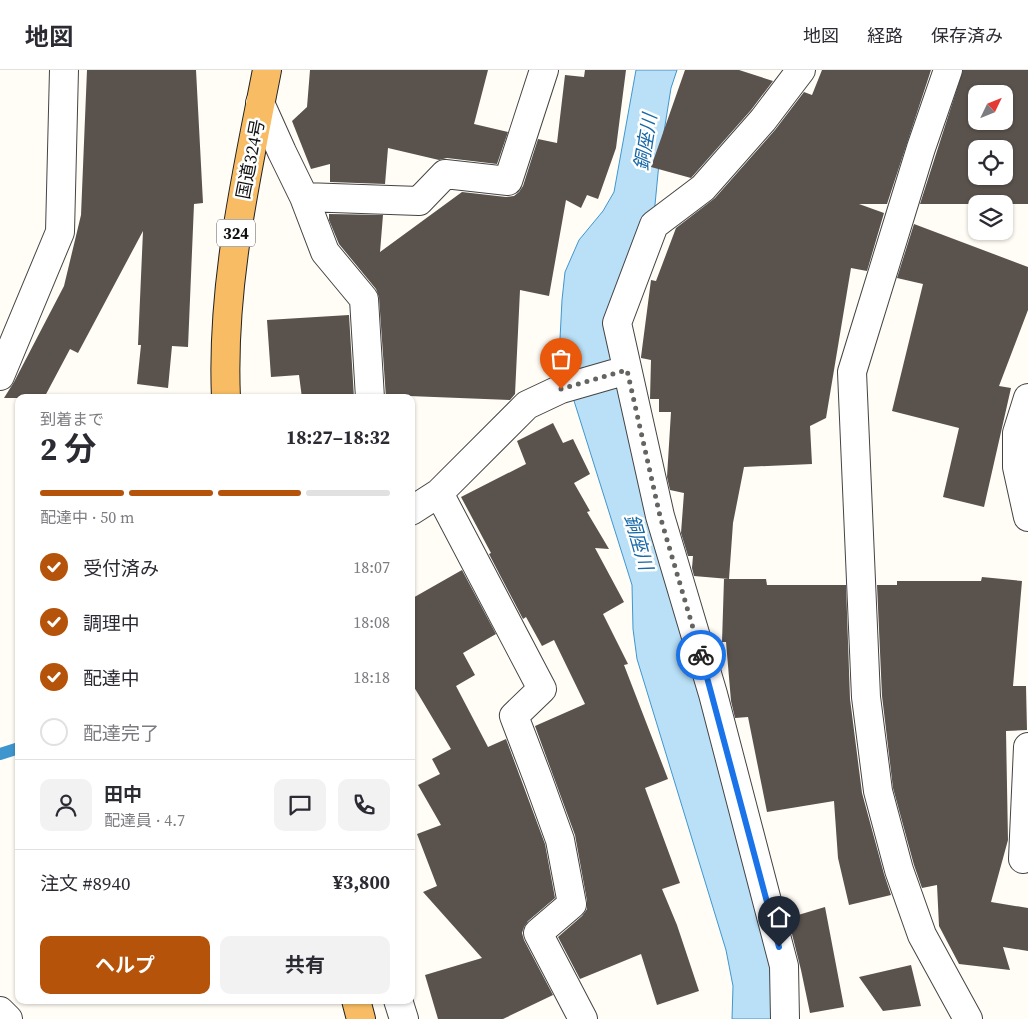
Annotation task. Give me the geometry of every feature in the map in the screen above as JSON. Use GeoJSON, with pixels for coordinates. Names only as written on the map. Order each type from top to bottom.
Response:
{"type":"FeatureCollection","features":[{"type":"Feature","properties":{"kind":"highway","name":"国道324号"},"geometry":{"type":"LineString","coordinates":[[226,394],[224,357],[236,233],[267,70]]}},
{"type":"Feature","properties":{"kind":"highway"},"geometry":{"type":"LineString","coordinates":[[357,1004],[362,1019]]}},
{"type":"Feature","properties":{"kind":"street"},"geometry":{"type":"LineString","coordinates":[[0,376],[60,232],[64,70]]}},
{"type":"Feature","properties":{"kind":"street"},"geometry":{"type":"LineString","coordinates":[[304,198],[419,201],[445,174],[508,181],[544,70]]}},
{"type":"Feature","properties":{"kind":"street"},"geometry":{"type":"LineString","coordinates":[[785,1019],[784,966],[713,694],[660,516],[617,323],[654,225],[703,188],[763,120],[801,70]]}},
{"type":"Feature","properties":{"kind":"street"},"geometry":{"type":"LineString","coordinates":[[948,70],[921,148],[852,372],[866,697],[878,791],[899,870],[922,935],[968,1019]]}},
{"type":"Feature","properties":{"kind":"street"},"geometry":{"type":"LineString","coordinates":[[260,103],[304,198],[325,252],[364,299],[370,394]]}},
{"type":"Feature","properties":{"kind":"street"},"geometry":{"type":"LineString","coordinates":[[415,508],[439,493],[526,405],[561,389],[627,370]]}},
{"type":"Feature","properties":{"kind":"street"},"geometry":{"type":"LineString","coordinates":[[1028,398],[1017,433],[1017,467],[1028,517]]}},
{"type":"Feature","properties":{"kind":"street"},"geometry":{"type":"LineString","coordinates":[[439,493],[542,690],[514,716],[560,840],[572,904],[538,933],[583,1019]]}},
{"type":"Feature","properties":{"kind":"street"},"geometry":{"type":"LineString","coordinates":[[1022,859],[1028,747]]}},
{"type":"Feature","properties":{"kind":"street"},"geometry":{"type":"LineString","coordinates":[[399,1004],[404,1019]]}},
{"type":"Feature","properties":{"kind":"street"},"geometry":{"type":"LineString","coordinates":[[0,1011],[8,1019]]}},
{"type":"Feature","properties":{"kind":"water","name":"銅座川"},"geometry":{"type":"Polygon","coordinates":[[[636,70],[677,70],[671,88],[659,163],[654,215],[620,277],[771,953],[776,1019],[732,1019],[733,986],[726,950],[637,659],[633,629],[632,585],[564,369],[560,339],[565,272],[579,240],[603,211],[614,192],[636,70]]]}},
{"type":"Feature","properties":{"kind":"building"},"geometry":{"type":"Polygon","coordinates":[[[87,70],[196,70],[203,203],[194,204],[188,347],[172,346],[168,388],[137,384],[141,345],[138,345],[143,231],[78,353],[70,349],[46,394],[15,394],[15,398],[4,398],[64,286],[81,215],[87,70]]]}},
{"type":"Feature","properties":{"kind":"building"},"geometry":{"type":"Polygon","coordinates":[[[310,70],[488,70],[474,124],[508,132],[497,164],[447,158],[439,160],[388,148],[385,184],[330,182],[330,164],[311,169],[292,121],[307,107],[310,70]]]}},
{"type":"Feature","properties":{"kind":"building"},"geometry":{"type":"Polygon","coordinates":[[[585,70],[626,70],[616,148],[598,199],[587,195],[581,208],[566,200],[549,296],[520,290],[515,394],[510,400],[386,394],[379,297],[376,289],[339,244],[329,220],[329,214],[383,215],[380,252],[462,192],[506,197],[514,196],[523,186],[538,139],[557,143],[565,75],[584,77],[585,70]]]}},
{"type":"Feature","properties":{"kind":"building"},"geometry":{"type":"Polygon","coordinates":[[[685,70],[739,70],[773,81],[751,110],[691,178],[651,167],[685,70]]]}},
{"type":"Feature","properties":{"kind":"building"},"geometry":{"type":"Polygon","coordinates":[[[822,70],[931,70],[887,204],[859,204],[884,213],[867,271],[851,268],[826,418],[810,426],[812,464],[744,467],[733,523],[729,579],[694,576],[692,568],[693,556],[688,556],[681,533],[684,493],[670,490],[667,477],[671,412],[659,412],[659,399],[650,399],[651,360],[641,358],[651,280],[656,281],[676,228],[715,198],[775,130],[804,92],[812,95],[822,70]]]}},
{"type":"Feature","properties":{"kind":"building"},"geometry":{"type":"Polygon","coordinates":[[[963,70],[1028,70],[1028,204],[1013,204],[1013,195],[968,195],[968,204],[920,204],[963,70]]]}},
{"type":"Feature","properties":{"kind":"building"},"geometry":{"type":"Polygon","coordinates":[[[914,224],[1028,267],[1028,310],[999,386],[1011,388],[984,507],[943,497],[959,428],[892,411],[923,284],[897,278],[914,224]]]}},
{"type":"Feature","properties":{"kind":"building"},"geometry":{"type":"Polygon","coordinates":[[[349,315],[354,394],[301,394],[299,375],[271,377],[267,320],[349,315]]]}},
{"type":"Feature","properties":{"kind":"building"},"geometry":{"type":"Polygon","coordinates":[[[553,423],[563,443],[573,439],[590,474],[574,483],[590,511],[587,512],[609,549],[595,548],[624,602],[603,614],[628,664],[624,665],[668,779],[645,788],[680,883],[662,889],[677,925],[699,991],[657,1005],[641,954],[580,979],[558,937],[582,916],[587,909],[587,901],[575,835],[535,726],[585,704],[554,640],[542,646],[526,617],[523,619],[461,497],[526,464],[517,441],[553,423]]]}},
{"type":"Feature","properties":{"kind":"building"},"geometry":{"type":"Polygon","coordinates":[[[462,570],[496,634],[463,653],[475,675],[456,686],[488,747],[506,739],[545,844],[555,898],[528,921],[522,933],[553,995],[503,1019],[438,1019],[425,975],[482,958],[423,892],[437,886],[417,834],[441,825],[418,785],[440,774],[432,759],[451,749],[415,689],[415,597],[462,570]]]}},
{"type":"Feature","properties":{"kind":"building"},"geometry":{"type":"Polygon","coordinates":[[[982,577],[1022,581],[1013,686],[1026,686],[1027,730],[1006,731],[1008,840],[991,902],[1028,908],[1028,951],[1003,947],[1010,970],[959,964],[939,926],[937,885],[922,888],[893,788],[882,696],[877,585],[897,585],[897,581],[981,581],[982,577]]]}},
{"type":"Feature","properties":{"kind":"building"},"geometry":{"type":"Polygon","coordinates":[[[724,579],[766,579],[767,585],[846,585],[850,699],[862,793],[891,895],[849,905],[838,858],[834,801],[767,812],[748,717],[735,718],[731,701],[726,642],[722,642],[724,579]]]}},
{"type":"Feature","properties":{"kind":"building"},"geometry":{"type":"Polygon","coordinates":[[[825,907],[844,1007],[810,1013],[788,918],[825,907]]]}},
{"type":"Feature","properties":{"kind":"building"},"geometry":{"type":"Polygon","coordinates":[[[911,965],[921,1006],[883,1011],[859,977],[911,965]]]}},
{"type":"Feature","properties":{"kind":"waterway"},"geometry":{"type":"LineString","coordinates":[[0,754],[15,749]]}},
{"type":"Feature","properties":{"kind":"way so far"},"geometry":{"type":"LineString","coordinates":[[561,389],[627,370],[660,516],[701,655]]}},
{"type":"Feature","properties":{"kind":"route"},"geometry":{"type":"LineString","coordinates":[[701,655],[713,694],[779,947]]}}]}
